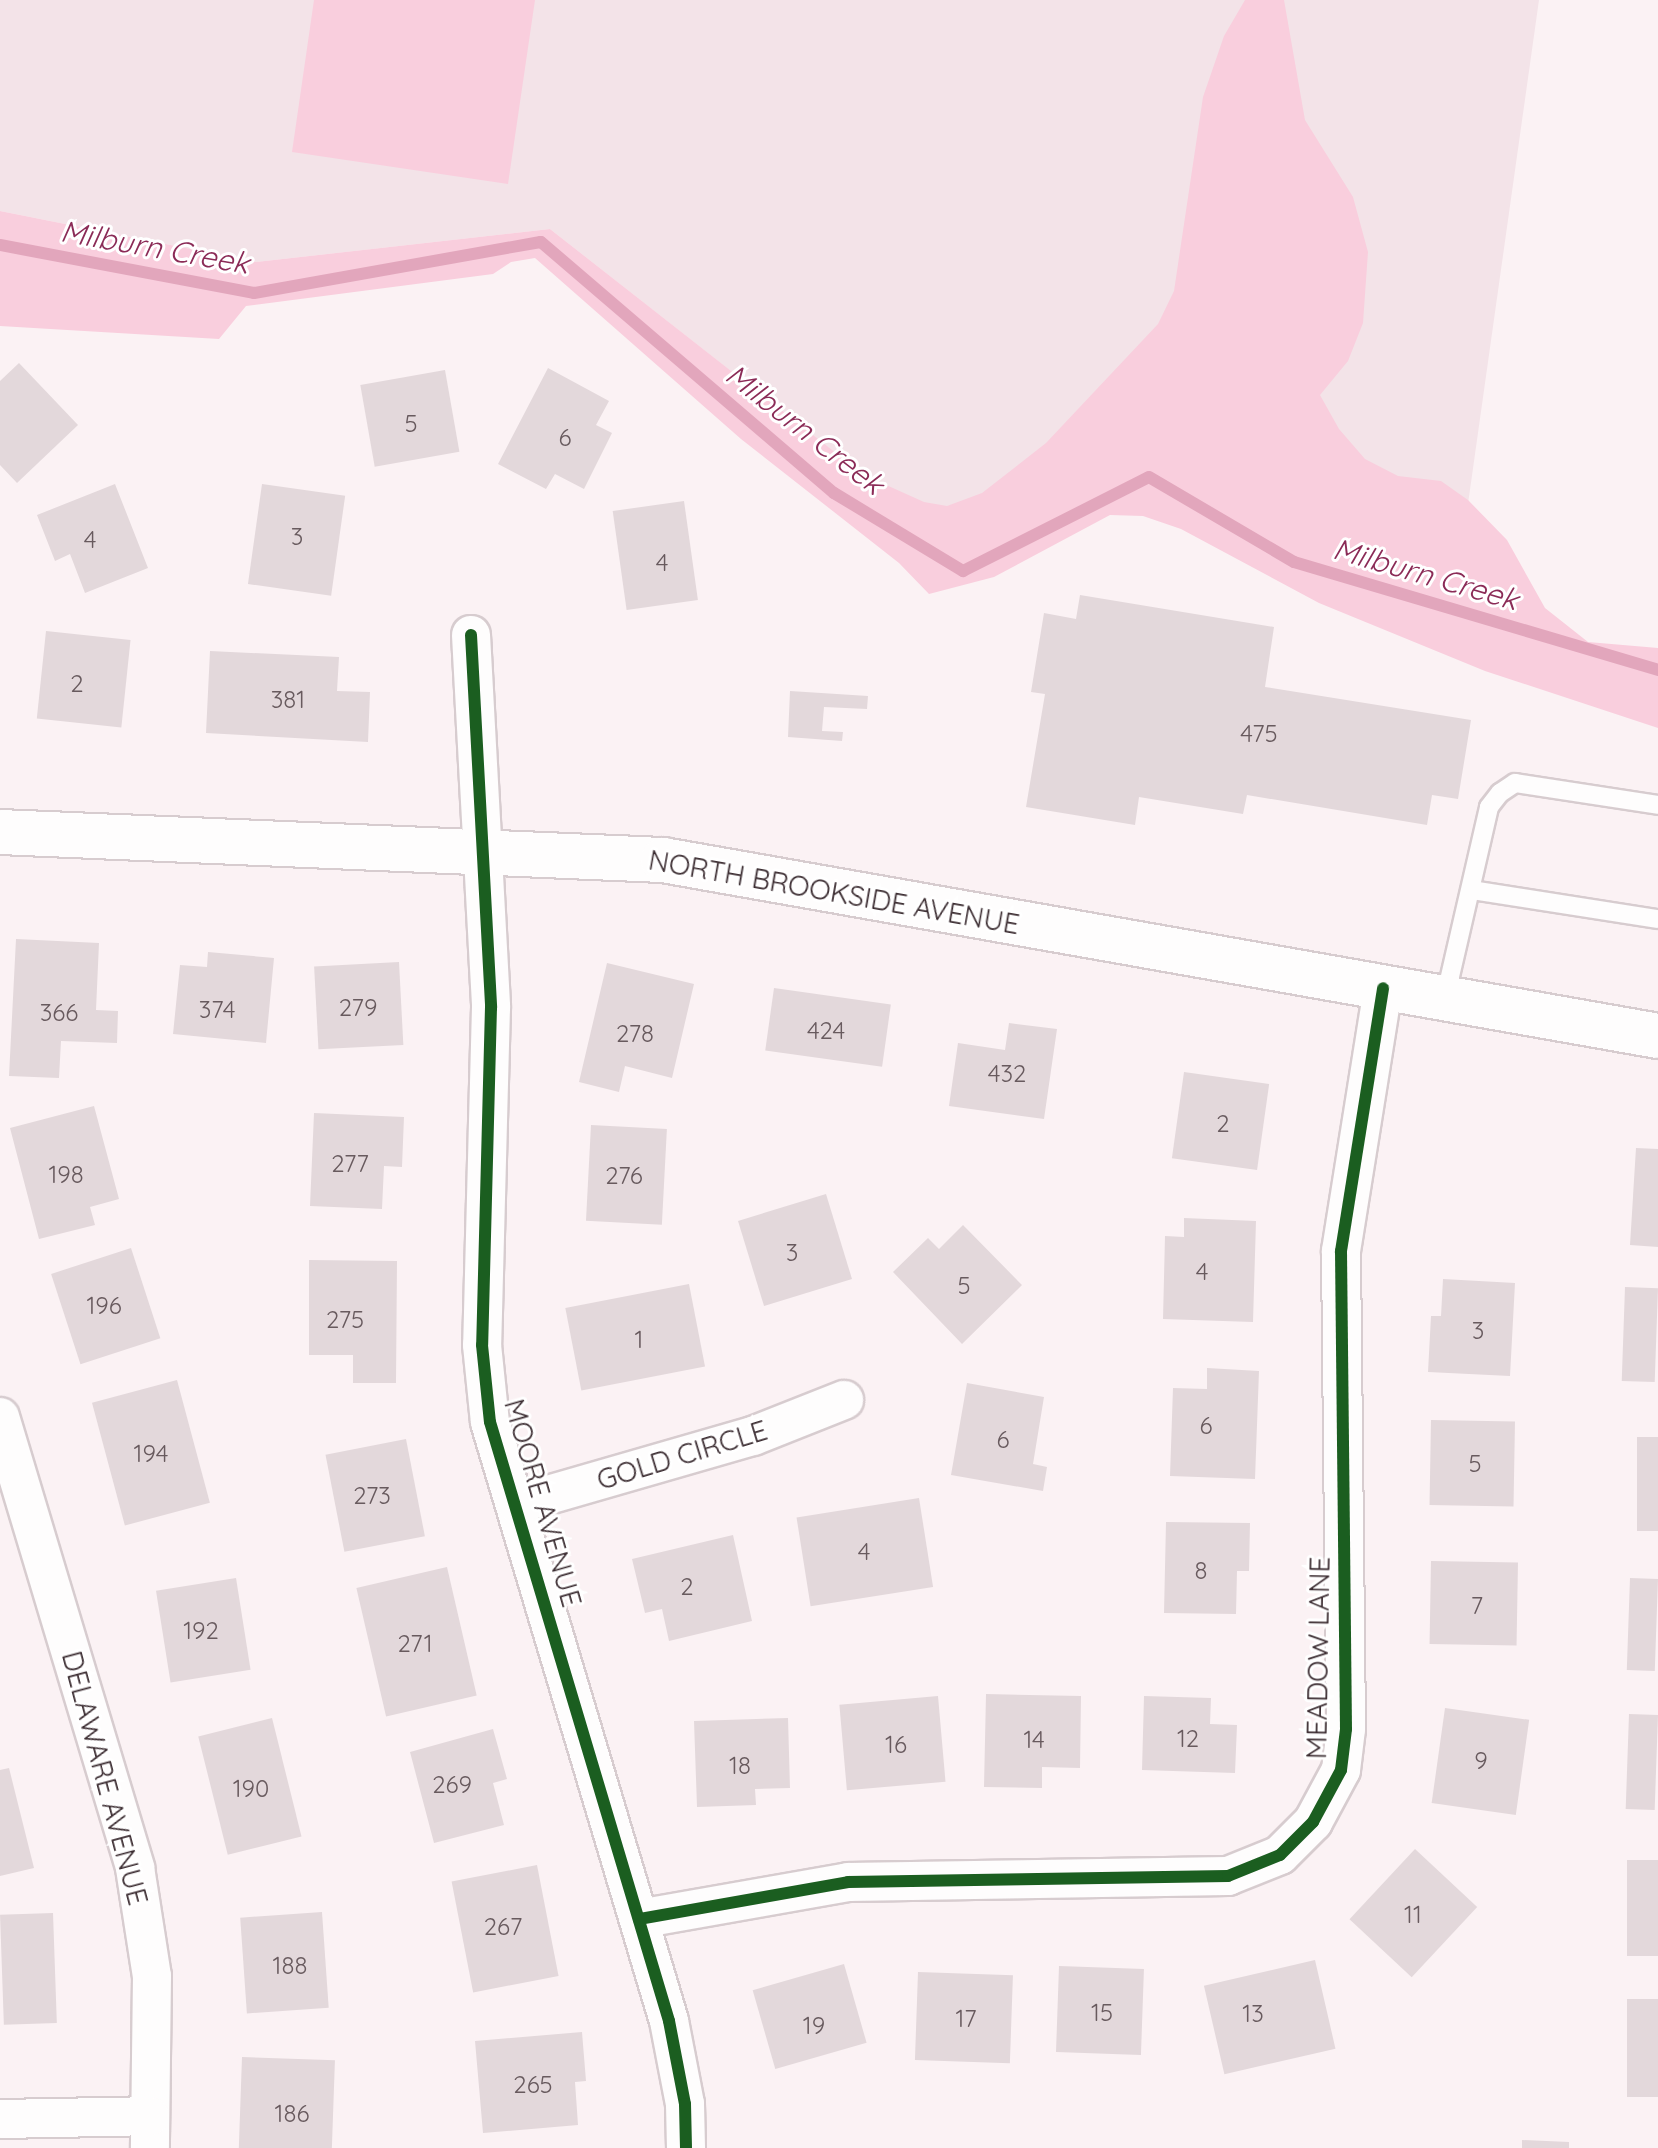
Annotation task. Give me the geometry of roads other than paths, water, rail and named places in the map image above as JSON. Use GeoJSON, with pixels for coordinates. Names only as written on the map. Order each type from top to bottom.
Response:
{"type":"FeatureCollection","features":[{"type":"Feature","properties":{"kind":"main road","name":"NORTH BROOKSIDE AVENUE"},"geometry":{"type":"LineString","coordinates":[[0,832],[663,860],[1658,1036]]}},
{"type":"Feature","properties":{"kind":"street","name":"MOORE AVENUE"},"geometry":{"type":"LineString","coordinates":[[471,635],[486,853],[491,1007],[482,1345],[490,1422],[669,2021],[685,2104],[686,2148]]}},
{"type":"Feature","properties":{"kind":"street","name":"MEADOW LANE"},"geometry":{"type":"LineString","coordinates":[[639,1919],[848,1882],[1228,1876],[1280,1855],[1313,1822],[1341,1770],[1346,1729],[1341,1251],[1383,988]]}},
{"type":"Feature","properties":{"kind":"street","name":"GOLD CIRCLE"},"geometry":{"type":"LineString","coordinates":[[517,1504],[753,1436],[844,1400]]}},
{"type":"Feature","properties":{"kind":"street","name":"DELAWARE AVENUE"},"geometry":{"type":"LineString","coordinates":[[0,1417],[135,1868],[152,1976],[150,2132]]}},
{"type":"Feature","properties":{"kind":"street"},"geometry":{"type":"LineString","coordinates":[[0,2119],[150,2132]]}},
{"type":"Feature","properties":{"kind":"lane"},"geometry":{"type":"LineString","coordinates":[[1445,998],[1489,807],[1515,783],[1658,805]]}},
{"type":"Feature","properties":{"kind":"lane"},"geometry":{"type":"LineString","coordinates":[[1472,890],[1658,919]]}},
{"type":"Feature","properties":{"kind":"waterway","name":"Milburn Creek"},"geometry":{"type":"LineString","coordinates":[[0,245],[254,293],[541,242],[834,493],[963,571],[1149,477],[1294,562],[1658,670]]}}]}
